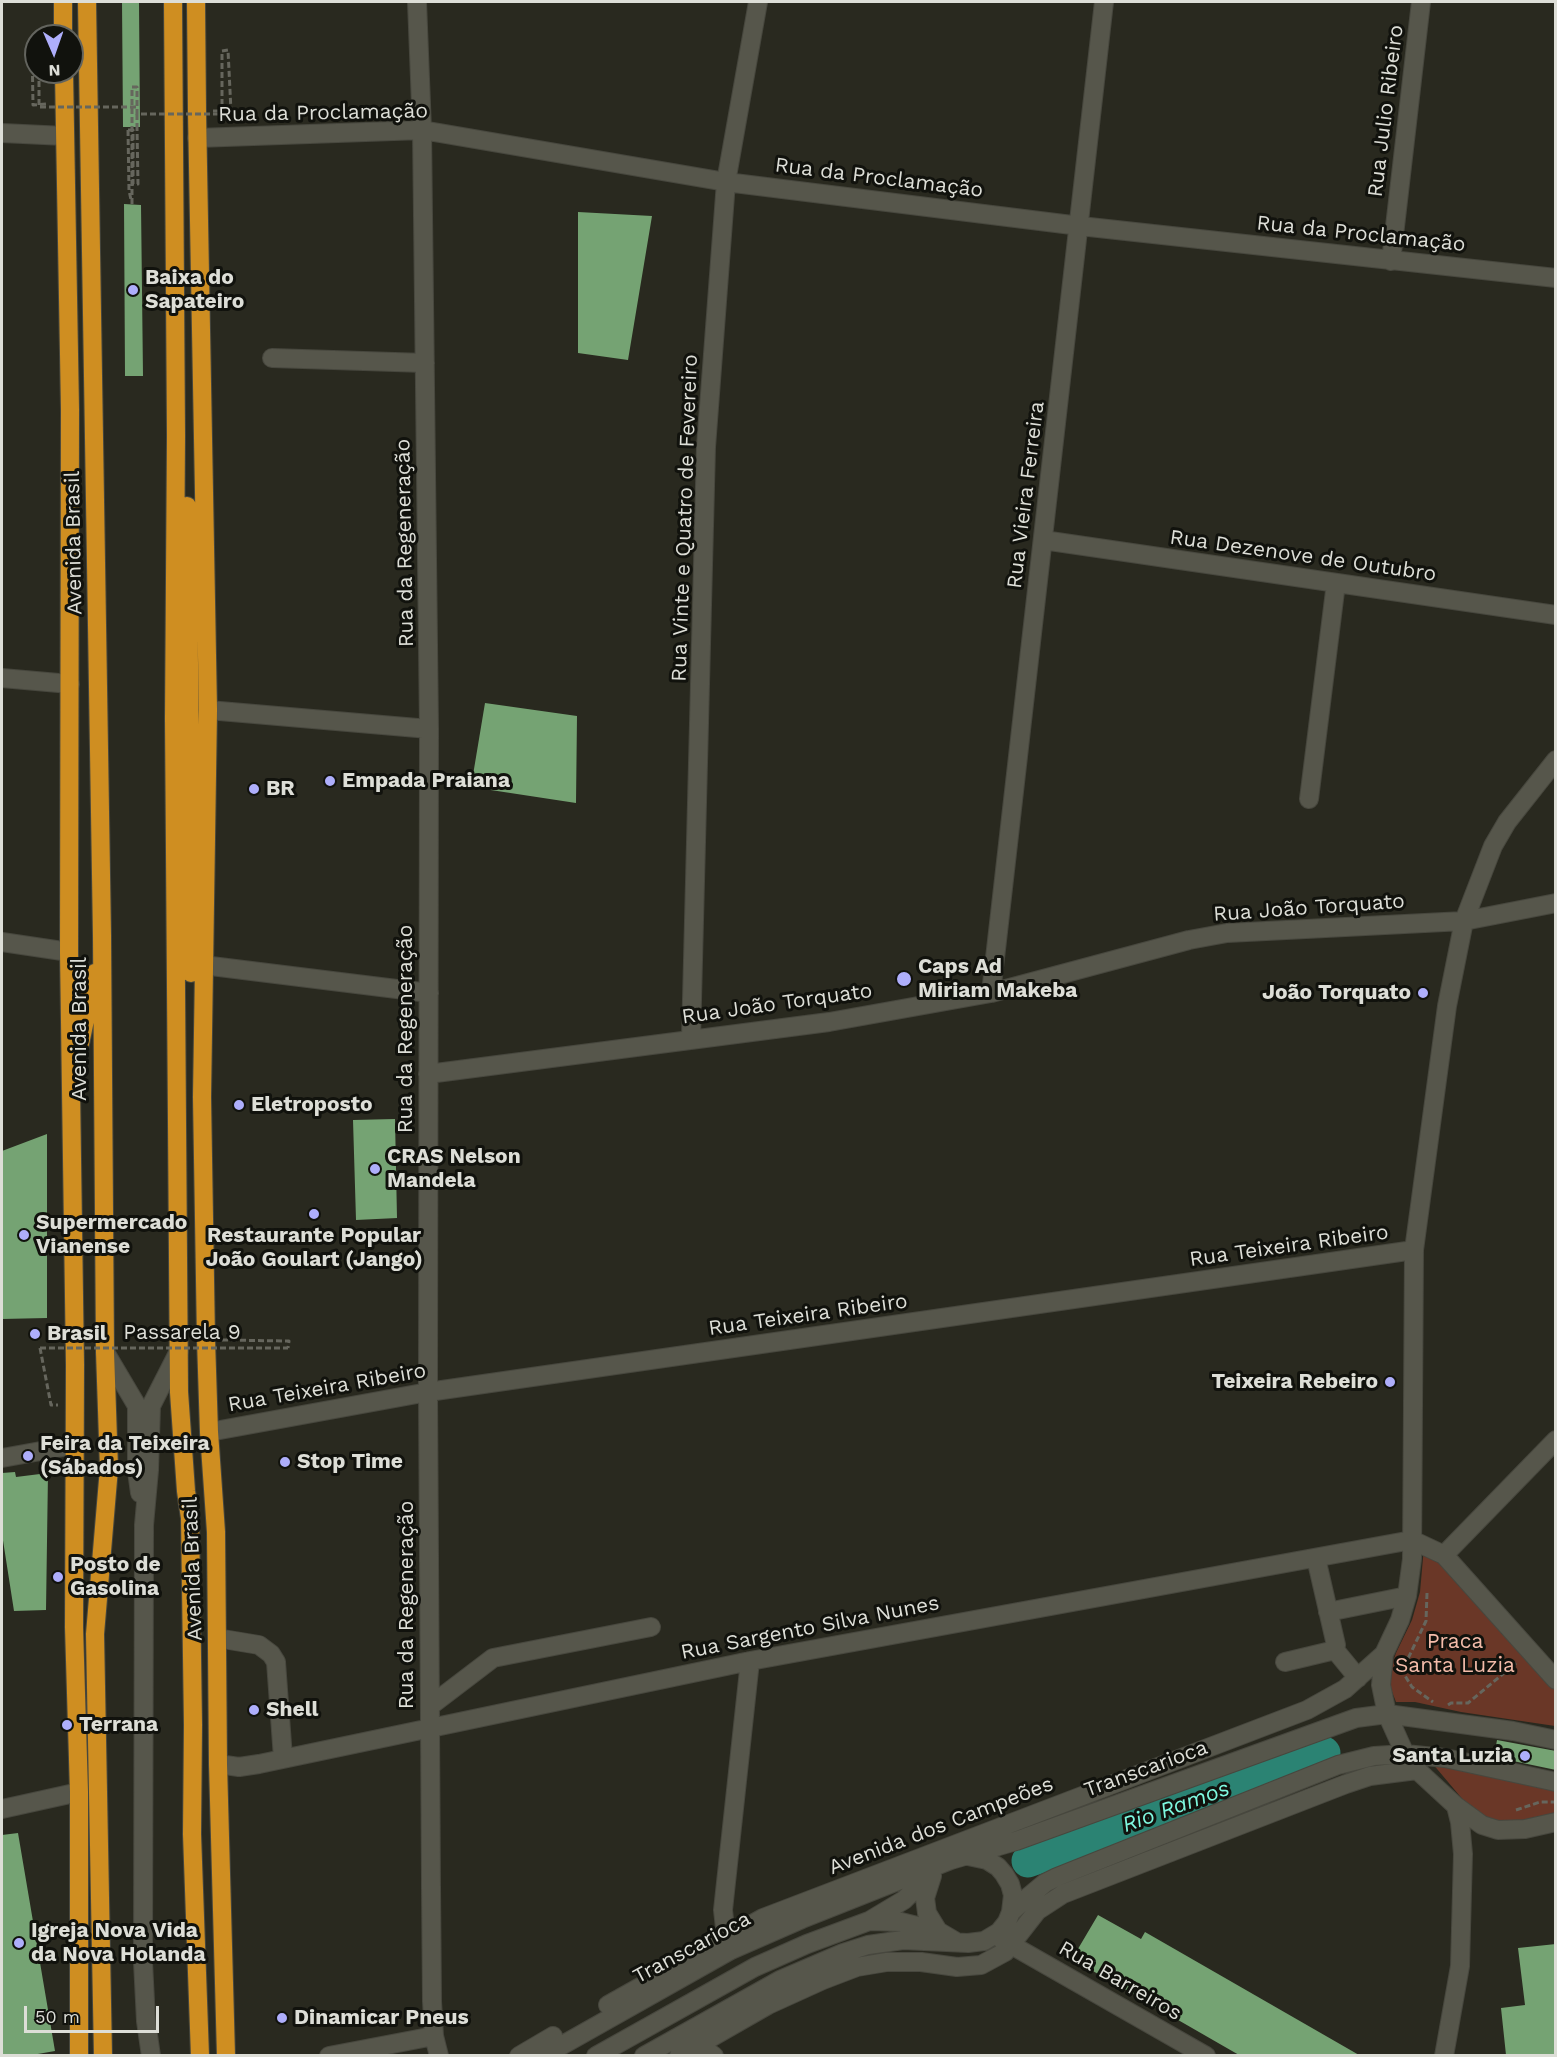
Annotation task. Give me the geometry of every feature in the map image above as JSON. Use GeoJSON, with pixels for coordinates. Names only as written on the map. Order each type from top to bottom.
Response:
{"type":"FeatureCollection","features":[{"type":"Feature","properties":{"kind":"highway"},"geometry":{"type":"LineString","coordinates":[[63,2],[63,24]]}},
{"type":"Feature","properties":{"kind":"highway","name":"Avenida Brasil"},"geometry":{"type":"LineString","coordinates":[[87,2],[102,936],[105,1353],[109,1468],[95,1634],[103,2055]]}},
{"type":"Feature","properties":{"kind":"highway","name":"Avenida Brasil"},"geometry":{"type":"LineString","coordinates":[[173,2],[176,436],[174,706],[179,1351],[183,1453],[190,1518],[192,1834],[200,2055]]}},
{"type":"Feature","properties":{"kind":"highway","name":"Avenida Brasil"},"geometry":{"type":"LineString","coordinates":[[196,2],[208,710],[202,1097],[206,1340],[216,1532],[218,1764],[226,2055]]}},
{"type":"Feature","properties":{"kind":"highway","name":"Avenida Brasil"},"geometry":{"type":"LineString","coordinates":[[64,84],[70,410],[69,952],[75,1365],[74,1627],[79,1792],[79,2055]]}},
{"type":"Feature","properties":{"kind":"highway"},"geometry":{"type":"LineString","coordinates":[[176,436],[186,489],[192,1021],[202,1097]]}},
{"type":"Feature","properties":{"kind":"highway"},"geometry":{"type":"LineString","coordinates":[[70,1093],[102,936]]}},
{"type":"Feature","properties":{"kind":"street","name":"Rua da Regeneração"},"geometry":{"type":"LineString","coordinates":[[417,2],[422,130],[429,729],[428,1392],[432,1977],[434,2036],[439,2055]]}},
{"type":"Feature","properties":{"kind":"street","name":"Rua Vinte e Quatro de Fevereiro"},"geometry":{"type":"LineString","coordinates":[[691,1038],[706,447],[726,182],[758,2]]}},
{"type":"Feature","properties":{"kind":"street","name":"Rua Vieira Ferreira"},"geometry":{"type":"LineString","coordinates":[[991,993],[1104,2]]}},
{"type":"Feature","properties":{"kind":"street","name":"Rua Julio Ribeiro"},"geometry":{"type":"LineString","coordinates":[[1391,261],[1421,2]]}},
{"type":"Feature","properties":{"kind":"street","name":"Rua da Proclamação"},"geometry":{"type":"LineString","coordinates":[[197,138],[422,130],[726,182],[1080,226],[1556,278]]}},
{"type":"Feature","properties":{"kind":"street"},"geometry":{"type":"LineString","coordinates":[[2,133],[64,136]]}},
{"type":"Feature","properties":{"kind":"street"},"geometry":{"type":"LineString","coordinates":[[272,358],[425,363]]}},
{"type":"Feature","properties":{"kind":"street","name":"Rua Dezenove de Outubro"},"geometry":{"type":"LineString","coordinates":[[1043,540],[1556,615]]}},
{"type":"Feature","properties":{"kind":"street"},"geometry":{"type":"LineString","coordinates":[[1309,799],[1336,583]]}},
{"type":"Feature","properties":{"kind":"street"},"geometry":{"type":"LineString","coordinates":[[2,678],[70,684]]}},
{"type":"Feature","properties":{"kind":"street"},"geometry":{"type":"LineString","coordinates":[[208,710],[429,729]]}},
{"type":"Feature","properties":{"kind":"street"},"geometry":{"type":"LineString","coordinates":[[1556,760],[1507,822],[1492,846],[1464,921],[1447,1006],[1414,1250],[1412,1559],[1407,1596],[1400,1620],[1384,1654],[1381,1685],[1387,1714],[1405,1754],[1417,1770],[1456,1806],[1482,1826],[1498,1830],[1525,1829],[1556,1822]]}},
{"type":"Feature","properties":{"kind":"street","name":"Rua João Torquato"},"geometry":{"type":"LineString","coordinates":[[428,1074],[691,1038],[829,1022],[991,993],[1189,940],[1227,933],[1464,921],[1556,903]]}},
{"type":"Feature","properties":{"kind":"street"},"geometry":{"type":"LineString","coordinates":[[2,942],[69,952]]}},
{"type":"Feature","properties":{"kind":"street"},"geometry":{"type":"LineString","coordinates":[[203,964],[429,993]]}},
{"type":"Feature","properties":{"kind":"street","name":"Rua Teixeira Ribeiro"},"geometry":{"type":"LineString","coordinates":[[209,1432],[428,1392],[1414,1250]]}},
{"type":"Feature","properties":{"kind":"street"},"geometry":{"type":"LineString","coordinates":[[151,2055],[146,2021],[143,1962],[144,1534],[149,1470],[150,1406],[179,1351]]}},
{"type":"Feature","properties":{"kind":"street"},"geometry":{"type":"LineString","coordinates":[[105,1353],[137,1406],[137,1471],[144,1534]]}},
{"type":"Feature","properties":{"kind":"street"},"geometry":{"type":"LineString","coordinates":[[1444,1556],[1556,1440]]}},
{"type":"Feature","properties":{"kind":"street"},"geometry":{"type":"LineString","coordinates":[[2,1458],[74,1445]]}},
{"type":"Feature","properties":{"kind":"street"},"geometry":{"type":"LineString","coordinates":[[1412,1540],[1444,1556],[1556,1680]]}},
{"type":"Feature","properties":{"kind":"street","name":"Rua Sargento Silva Nunes"},"geometry":{"type":"LineString","coordinates":[[218,1764],[239,1767],[750,1661],[1412,1540]]}},
{"type":"Feature","properties":{"kind":"street"},"geometry":{"type":"LineString","coordinates":[[1316,1558],[1336,1645],[1335,1650],[1358,1678]]}},
{"type":"Feature","properties":{"kind":"street"},"geometry":{"type":"LineString","coordinates":[[1328,1612],[1407,1596]]}},
{"type":"Feature","properties":{"kind":"street"},"geometry":{"type":"LineString","coordinates":[[430,1706],[493,1658],[651,1627]]}},
{"type":"Feature","properties":{"kind":"street"},"geometry":{"type":"LineString","coordinates":[[218,1638],[259,1645],[271,1654],[276,1662],[283,1758]]}},
{"type":"Feature","properties":{"kind":"street"},"geometry":{"type":"LineString","coordinates":[[1285,1662],[1335,1650]]}},
{"type":"Feature","properties":{"kind":"street","name":"Avenida dos Campeões"},"geometry":{"type":"LineString","coordinates":[[519,2055],[763,1918],[1307,1710],[1345,1689],[1384,1654]]}},
{"type":"Feature","properties":{"kind":"street"},"geometry":{"type":"LineString","coordinates":[[726,1937],[723,1910],[750,1661]]}},
{"type":"Feature","properties":{"kind":"street","name":"Transcarioca"},"geometry":{"type":"LineString","coordinates":[[543,2055],[731,1950],[802,1919],[954,1859],[1016,1841],[1344,1722],[1366,1716],[1387,1714],[1503,1729],[1556,1740]]}},
{"type":"Feature","properties":{"kind":"street"},"geometry":{"type":"LineString","coordinates":[[1011,1912],[1032,1893],[1057,1876],[1338,1765],[1374,1756],[1405,1754],[1445,1758],[1556,1782]]}},
{"type":"Feature","properties":{"kind":"street"},"geometry":{"type":"LineString","coordinates":[[680,2055],[768,2005],[846,1971],[869,1964],[921,1962],[968,1968],[981,1965],[993,1960],[1012,1945],[1037,1911],[1063,1894],[1346,1784],[1370,1776],[1417,1770]]}},
{"type":"Feature","properties":{"kind":"street"},"geometry":{"type":"LineString","coordinates":[[2,1809],[79,1792]]}},
{"type":"Feature","properties":{"kind":"street"},"geometry":{"type":"LineString","coordinates":[[1444,2055],[1460,1965],[1463,1854],[1456,1806]]}},
{"type":"Feature","properties":{"kind":"street"},"geometry":{"type":"LineString","coordinates":[[596,2055],[732,1978],[779,1955],[869,1921],[904,1900],[931,1872],[954,1859],[982,1858],[1001,1870],[1007,1878],[1012,1889],[1011,1912],[1007,1922],[994,1935],[974,1943],[894,1941],[843,1953],[780,1980],[644,2055]]}},
{"type":"Feature","properties":{"kind":"street"},"geometry":{"type":"LineString","coordinates":[[954,1859],[934,1873],[928,1882],[925,1902],[927,1913],[934,1927],[947,1938],[957,1942]]}},
{"type":"Feature","properties":{"kind":"street"},"geometry":{"type":"LineString","coordinates":[[869,1921],[901,1922],[957,1942]]}},
{"type":"Feature","properties":{"kind":"street","name":"Rua Barreiros"},"geometry":{"type":"LineString","coordinates":[[994,1935],[1206,2055]]}},
{"type":"Feature","properties":{"kind":"street"},"geometry":{"type":"LineString","coordinates":[[329,2055],[434,2036]]}},
{"type":"Feature","properties":{"kind":"street"},"geometry":{"type":"LineString","coordinates":[[699,2045],[714,2055]]}},
{"type":"Feature","properties":{"kind":"path"},"geometry":{"type":"LineString","coordinates":[[137,114],[222,114],[222,51],[228,50],[231,111]]}},
{"type":"Feature","properties":{"kind":"path"},"geometry":{"type":"LineString","coordinates":[[33,84],[33,105]]}},
{"type":"Feature","properties":{"kind":"path"},"geometry":{"type":"LineString","coordinates":[[39,84],[39,108],[137,107]]}},
{"type":"Feature","properties":{"kind":"path"},"geometry":{"type":"LineString","coordinates":[[137,114],[137,87],[132,87],[132,204],[129,190],[128,130],[133,130],[133,184],[138,184],[137,114]]}},
{"type":"Feature","properties":{"kind":"path","name":"Passarela 9"},"geometry":{"type":"LineString","coordinates":[[60,1395],[60,1406],[51,1405],[40,1348],[288,1348],[289,1341],[206,1340]]}},
{"type":"Feature","properties":{"kind":"path"},"geometry":{"type":"LineString","coordinates":[[1427,1590],[1426,1621],[1402,1671],[1412,1687],[1435,1703]]}},
{"type":"Feature","properties":{"kind":"path"},"geometry":{"type":"LineString","coordinates":[[1446,1706],[1451,1703],[1468,1702],[1529,1652]]}},
{"type":"Feature","properties":{"kind":"path"},"geometry":{"type":"LineString","coordinates":[[1511,1812],[1540,1802],[1556,1802]]}},
{"type":"Feature","properties":{"kind":"green space","name":"Praca Santa Luzia"},"geometry":{"type":"Polygon","coordinates":[[[1424,1547],[1555,1678],[1555,1726],[1461,1712],[1415,1702],[1396,1702],[1389,1684],[1390,1670],[1412,1620],[1420,1592],[1424,1547]]]}},
{"type":"Feature","properties":{"kind":"green space"},"geometry":{"type":"Polygon","coordinates":[[[1432,1763],[1555,1790],[1555,1815],[1498,1824],[1475,1814],[1432,1763]]]}},
{"type":"Feature","properties":{"kind":"building"},"geometry":{"type":"Polygon","coordinates":[[[122,2],[139,2],[140,127],[123,127],[122,2]]]}},
{"type":"Feature","properties":{"kind":"building","name":"Baixa do Sapateiro"},"geometry":{"type":"Polygon","coordinates":[[[124,204],[141,205],[143,376],[125,376],[124,204]]]}},
{"type":"Feature","properties":{"kind":"building"},"geometry":{"type":"Polygon","coordinates":[[[578,212],[652,216],[628,360],[578,353],[578,212]]]}},
{"type":"Feature","properties":{"kind":"building"},"geometry":{"type":"Polygon","coordinates":[[[485,703],[577,716],[576,803],[471,787],[485,703]]]}},
{"type":"Feature","properties":{"kind":"building","name":"CRAS Nelson Mandela"},"geometry":{"type":"Polygon","coordinates":[[[395,1119],[397,1218],[356,1220],[353,1120],[395,1119]]]}},
{"type":"Feature","properties":{"kind":"building","name":"Supermercado Vianense"},"geometry":{"type":"Polygon","coordinates":[[[47,1134],[47,1318],[2,1319],[2,1151],[47,1134]]]}},
{"type":"Feature","properties":{"kind":"building"},"geometry":{"type":"Polygon","coordinates":[[[15,1472],[16,1477],[48,1473],[46,1610],[14,1611],[2,1534],[2,1473],[15,1472]]]}},
{"type":"Feature","properties":{"kind":"building","name":"Santa Luzia"},"geometry":{"type":"Polygon","coordinates":[[[1497,1740],[1556,1751],[1556,1770],[1494,1757],[1497,1740]]]}},
{"type":"Feature","properties":{"kind":"building","name":"Igreja Nova Vida da Nova Holanda"},"geometry":{"type":"Polygon","coordinates":[[[18,1833],[55,2051],[32,2055],[2,2055],[2,1835],[18,1833]]]}},
{"type":"Feature","properties":{"kind":"building"},"geometry":{"type":"Polygon","coordinates":[[[1098,1915],[1141,1939],[1145,1932],[1359,2055],[1239,2055],[1072,1959],[1098,1915]]]}},
{"type":"Feature","properties":{"kind":"building"},"geometry":{"type":"Polygon","coordinates":[[[1556,1944],[1556,2055],[1506,2055],[1501,2008],[1525,2005],[1518,1948],[1556,1944]]]}},
{"type":"Feature","properties":{"kind":"waterway","name":"Rio Ramos"},"geometry":{"type":"LineString","coordinates":[[1028,1861],[1247,1784],[1324,1753]]}},
{"type":"Feature","properties":{"kind":"place","name":"Baixa do Sapateiro"},"geometry":{"type":"Point","coordinates":[133,290]}},
{"type":"Feature","properties":{"kind":"place","name":"Empada Praiana"},"geometry":{"type":"Point","coordinates":[330,781]}},
{"type":"Feature","properties":{"kind":"place","name":"BR"},"geometry":{"type":"Point","coordinates":[254,789]}},
{"type":"Feature","properties":{"kind":"place","name":"Caps Ad Miriam Makeba"},"geometry":{"type":"Point","coordinates":[904,979]}},
{"type":"Feature","properties":{"kind":"place","name":"João Torquato"},"geometry":{"type":"Point","coordinates":[1423,993]}},
{"type":"Feature","properties":{"kind":"place","name":"Eletroposto"},"geometry":{"type":"Point","coordinates":[239,1105]}},
{"type":"Feature","properties":{"kind":"place","name":"CRAS Nelson Mandela"},"geometry":{"type":"Point","coordinates":[375,1169]}},
{"type":"Feature","properties":{"kind":"place","name":"Restaurante Popular João Goulart (Jango)"},"geometry":{"type":"Point","coordinates":[314,1214]}},
{"type":"Feature","properties":{"kind":"place","name":"Supermercado Vianense"},"geometry":{"type":"Point","coordinates":[24,1235]}},
{"type":"Feature","properties":{"kind":"place","name":"Brasil"},"geometry":{"type":"Point","coordinates":[35,1334]}},
{"type":"Feature","properties":{"kind":"place","name":"Teixeira Rebeiro"},"geometry":{"type":"Point","coordinates":[1390,1382]}},
{"type":"Feature","properties":{"kind":"place","name":"Feira da Teixeira (Sábados)"},"geometry":{"type":"Point","coordinates":[28,1456]}},
{"type":"Feature","properties":{"kind":"place","name":"Stop Time"},"geometry":{"type":"Point","coordinates":[285,1462]}},
{"type":"Feature","properties":{"kind":"place","name":"Posto de Gasolina"},"geometry":{"type":"Point","coordinates":[58,1577]}},
{"type":"Feature","properties":{"kind":"place","name":"Shell"},"geometry":{"type":"Point","coordinates":[254,1710]}},
{"type":"Feature","properties":{"kind":"place","name":"Terrana"},"geometry":{"type":"Point","coordinates":[67,1725]}},
{"type":"Feature","properties":{"kind":"place","name":"Santa Luzia"},"geometry":{"type":"Point","coordinates":[1525,1756]}},
{"type":"Feature","properties":{"kind":"place","name":"Igreja Nova Vida da Nova Holanda"},"geometry":{"type":"Point","coordinates":[19,1943]}},
{"type":"Feature","properties":{"kind":"place","name":"Dinamicar Pneus"},"geometry":{"type":"Point","coordinates":[282,2018]}}]}
